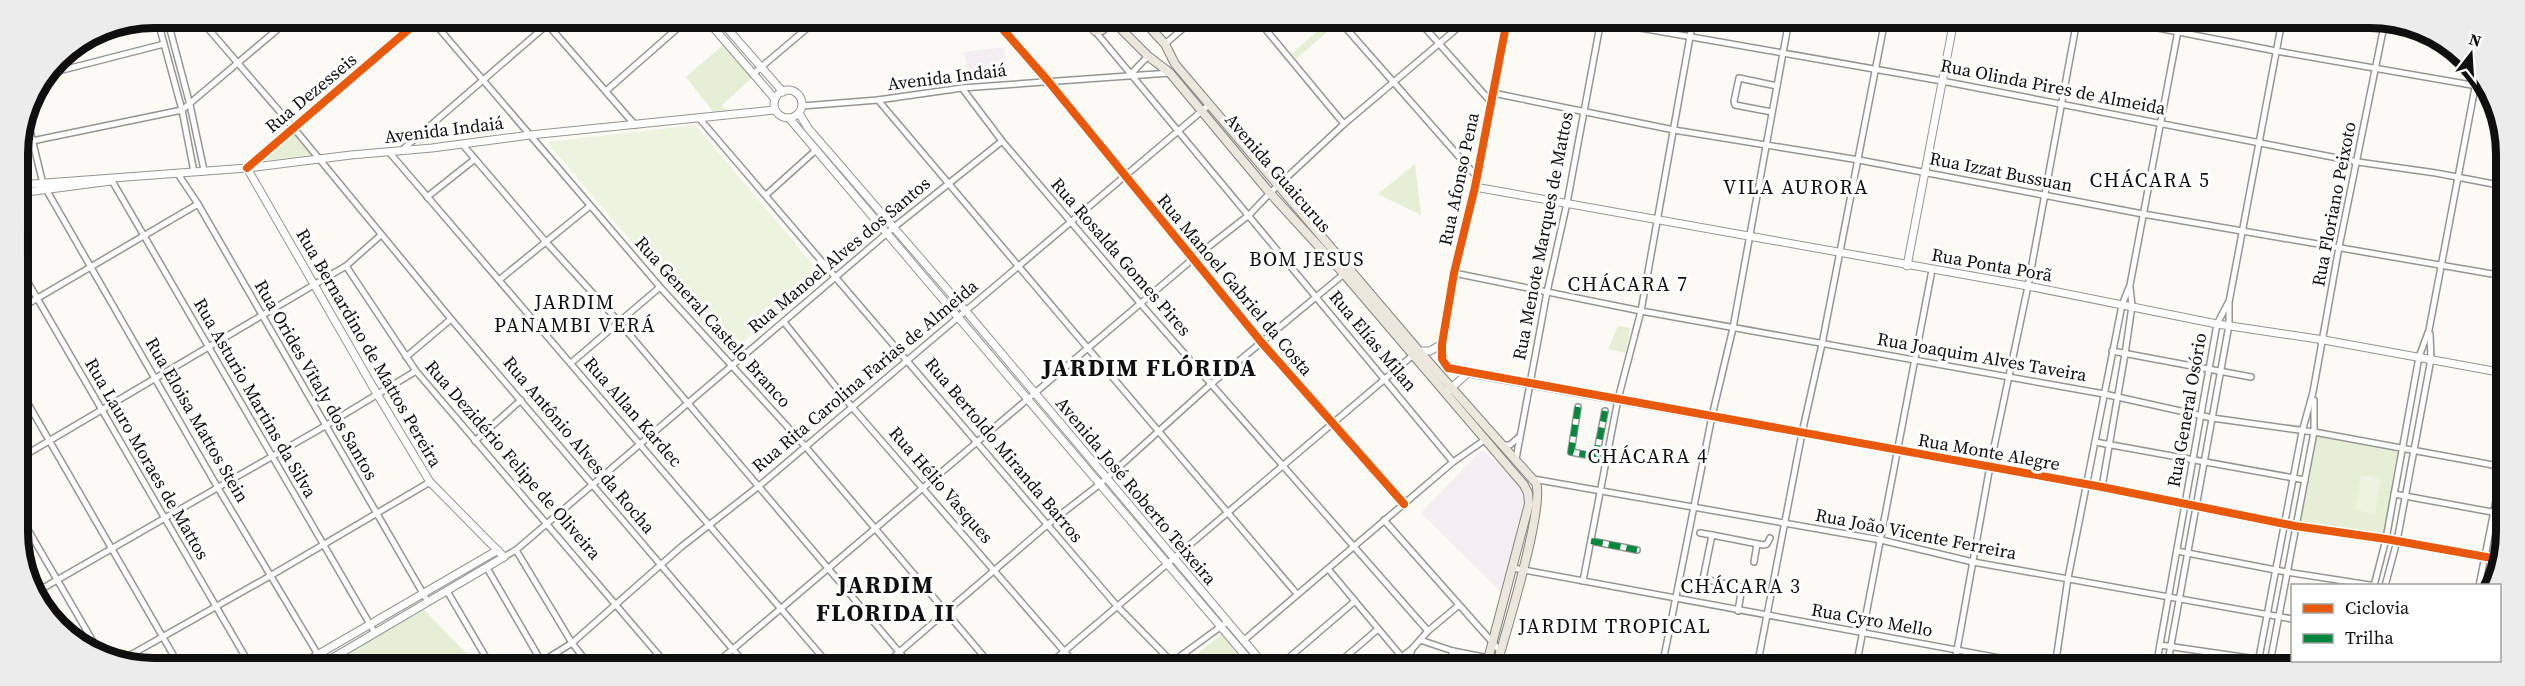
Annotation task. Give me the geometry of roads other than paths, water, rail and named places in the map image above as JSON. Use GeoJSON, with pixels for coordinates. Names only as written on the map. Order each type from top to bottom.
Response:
{"type":"FeatureCollection","features":[{"type":"Feature","properties":{"kind":"main road"},"geometry":{"type":"LineString","coordinates":[[1095,31],[1104,29]]}},
{"type":"Feature","properties":{"kind":"main road","name":"Avenida Guaicurus"},"geometry":{"type":"LineString","coordinates":[[1119,29],[1170,73],[1270,193],[1347,271]]}},
{"type":"Feature","properties":{"kind":"main road","name":"Avenida Guaicurus"},"geometry":{"type":"LineString","coordinates":[[1152,29],[1167,42],[1175,64],[1279,184],[1347,271],[1416,353],[1445,394],[1524,485],[1528,493],[1529,504],[1518,570]]}},
{"type":"Feature","properties":{"kind":"main road"},"geometry":{"type":"LineString","coordinates":[[1148,56],[1157,54],[1167,42]]}},
{"type":"Feature","properties":{"kind":"main road","name":"Avenida Guaicurus"},"geometry":{"type":"LineString","coordinates":[[1416,353],[1453,388],[1535,481]]}},
{"type":"Feature","properties":{"kind":"main road"},"geometry":{"type":"LineString","coordinates":[[1495,657],[1539,496],[1535,481]]}},
{"type":"Feature","properties":{"kind":"main road"},"geometry":{"type":"LineString","coordinates":[[1494,657],[1493,643],[1518,570]]}},
{"type":"Feature","properties":{"kind":"street"},"geometry":{"type":"LineString","coordinates":[[1265,28],[1344,124]]}},
{"type":"Feature","properties":{"kind":"street"},"geometry":{"type":"LineString","coordinates":[[1346,28],[1392,84],[1476,177]]}},
{"type":"Feature","properties":{"kind":"street"},"geometry":{"type":"LineString","coordinates":[[1425,28],[1491,102]]}},
{"type":"Feature","properties":{"kind":"street"},"geometry":{"type":"LineString","coordinates":[[723,658],[1140,303],[1249,215],[1344,124],[1458,28]]}},
{"type":"Feature","properties":{"kind":"street","name":"Rua Afonso Pena"},"geometry":{"type":"LineString","coordinates":[[1442,344],[1454,273],[1475,187],[1504,28]]}},
{"type":"Feature","properties":{"kind":"street","name":"Rua Menote Marques de Mattos"},"geometry":{"type":"LineString","coordinates":[[1516,459],[1547,292],[1568,204],[1598,28]]}},
{"type":"Feature","properties":{"kind":"street","name":"Rua Olinda Pires de Almeida"},"geometry":{"type":"LineString","coordinates":[[1646,28],[2061,103],[2358,162],[2496,184]]}},
{"type":"Feature","properties":{"kind":"street"},"geometry":{"type":"LineString","coordinates":[[1583,581],[1618,399],[1641,311],[1691,28]]}},
{"type":"Feature","properties":{"kind":"street"},"geometry":{"type":"LineString","coordinates":[[1664,657],[1712,416],[1733,328],[1787,28]]}},
{"type":"Feature","properties":{"kind":"street"},"geometry":{"type":"LineString","coordinates":[[1759,657],[1883,28]]}},
{"type":"Feature","properties":{"kind":"street"},"geometry":{"type":"LineString","coordinates":[[1907,266],[1952,28]]}},
{"type":"Feature","properties":{"kind":"street"},"geometry":{"type":"LineString","coordinates":[[1956,657],[1990,466],[2028,286],[2075,28]]}},
{"type":"Feature","properties":{"kind":"street"},"geometry":{"type":"LineString","coordinates":[[2155,28],[2475,85],[2442,265],[2429,330],[2419,357],[2386,539],[2375,584]]}},
{"type":"Feature","properties":{"kind":"street"},"geometry":{"type":"LineString","coordinates":[[2056,657],[2068,578],[2086,484],[2122,305],[2130,285],[2179,28]]}},
{"type":"Feature","properties":{"kind":"street","name":"Rua General Osório"},"geometry":{"type":"LineString","coordinates":[[2168,657],[2229,325],[2229,302],[2281,28]]}},
{"type":"Feature","properties":{"kind":"street"},"geometry":{"type":"LineString","coordinates":[[160,29],[182,110],[194,172]]}},
{"type":"Feature","properties":{"kind":"street"},"geometry":{"type":"LineString","coordinates":[[170,29],[204,170]]}},
{"type":"Feature","properties":{"kind":"street","name":"Rua Antônio Alves da Rocha"},"geometry":{"type":"LineString","coordinates":[[209,29],[320,159],[451,319],[741,658]]}},
{"type":"Feature","properties":{"kind":"street"},"geometry":{"type":"LineString","coordinates":[[32,141],[182,110],[278,29]]}},
{"type":"Feature","properties":{"kind":"street","name":"Rua Dezesseis"},"geometry":{"type":"LineString","coordinates":[[247,168],[409,29]]}},
{"type":"Feature","properties":{"kind":"street","name":"Rua General Castelo Branco"},"geometry":{"type":"LineString","coordinates":[[439,29],[660,287],[805,446],[985,658]]}},
{"type":"Feature","properties":{"kind":"street"},"geometry":{"type":"LineString","coordinates":[[402,150],[543,29]]}},
{"type":"Feature","properties":{"kind":"street"},"geometry":{"type":"LineString","coordinates":[[551,29],[635,125]]}},
{"type":"Feature","properties":{"kind":"street"},"geometry":{"type":"LineString","coordinates":[[606,91],[677,29]]}},
{"type":"Feature","properties":{"kind":"street"},"geometry":{"type":"LineString","coordinates":[[714,29],[775,99],[775,110],[778,115],[789,118],[1100,484],[1171,561]]}},
{"type":"Feature","properties":{"kind":"street","name":"Avenida José Roberto Teixeira"},"geometry":{"type":"LineString","coordinates":[[727,29],[783,92],[795,92],[801,98],[801,110],[822,145],[1106,477],[1171,561],[1240,643],[1256,658]]}},
{"type":"Feature","properties":{"kind":"street"},"geometry":{"type":"LineString","coordinates":[[753,74],[807,29]]}},
{"type":"Feature","properties":{"kind":"street","name":"Rua Manoel Gabriel da Costa"},"geometry":{"type":"LineString","coordinates":[[1002,29],[1048,81],[1262,343],[1404,504]]}},
{"type":"Feature","properties":{"kind":"street","name":"Rua Elías Milan"},"geometry":{"type":"LineString","coordinates":[[1093,29],[1453,462]]}},
{"type":"Feature","properties":{"kind":"street"},"geometry":{"type":"LineString","coordinates":[[1167,42],[1183,29]]}},
{"type":"Feature","properties":{"kind":"street","name":"Rua Floriano Peixoto"},"geometry":{"type":"LineString","coordinates":[[2259,657],[2302,432],[2324,340],[2339,247],[2384,30]]}},
{"type":"Feature","properties":{"kind":"street"},"geometry":{"type":"LineString","coordinates":[[60,71],[164,44]]}},
{"type":"Feature","properties":{"kind":"street"},"geometry":{"type":"LineString","coordinates":[[1130,75],[1148,56]]}},
{"type":"Feature","properties":{"kind":"street","name":"Avenida Indaiá"},"geometry":{"type":"LineString","coordinates":[[801,110],[962,88],[1170,73]]}},
{"type":"Feature","properties":{"kind":"street"},"geometry":{"type":"LineString","coordinates":[[1772,112],[1735,105],[1734,101],[1739,78],[1777,86]]}},
{"type":"Feature","properties":{"kind":"street","name":"Rua Rosalda Gomes Pires"},"geometry":{"type":"LineString","coordinates":[[962,88],[1002,141],[1140,303],[1428,631]]}},
{"type":"Feature","properties":{"kind":"street"},"geometry":{"type":"LineString","coordinates":[[775,99],[783,92]]}},
{"type":"Feature","properties":{"kind":"street","name":"Rua Izzat Bussuan"},"geometry":{"type":"LineString","coordinates":[[1493,93],[1674,130],[1859,160],[2143,214],[2496,275]]}},
{"type":"Feature","properties":{"kind":"street"},"geometry":{"type":"LineString","coordinates":[[878,100],[1298,594]]}},
{"type":"Feature","properties":{"kind":"street","name":"Rua Rita Carolina Farias de Almeida"},"geometry":{"type":"LineString","coordinates":[[552,658],[617,605],[660,564],[759,486],[1210,104]]}},
{"type":"Feature","properties":{"kind":"street","name":"Avenida Indaiá"},"geometry":{"type":"LineString","coordinates":[[29,185],[247,168],[530,135],[775,110]]}},
{"type":"Feature","properties":{"kind":"street"},"geometry":{"type":"LineString","coordinates":[[789,118],[801,110]]}},
{"type":"Feature","properties":{"kind":"street","name":"Rua Bertoldo Miranda Barros"},"geometry":{"type":"LineString","coordinates":[[699,118],[1163,658]]}},
{"type":"Feature","properties":{"kind":"street","name":"Rua Eloisa Mattos Stein"},"geometry":{"type":"LineString","coordinates":[[30,134],[43,184],[157,378],[218,488],[318,656]]}},
{"type":"Feature","properties":{"kind":"street","name":"Rua Manoel Alves dos Santos"},"geometry":{"type":"LineString","coordinates":[[504,557],[516,550],[894,228],[1002,141]]}},
{"type":"Feature","properties":{"kind":"street"},"geometry":{"type":"LineString","coordinates":[[463,144],[546,242],[619,322],[904,658]]}},
{"type":"Feature","properties":{"kind":"street"},"geometry":{"type":"LineString","coordinates":[[766,195],[822,145]]}},
{"type":"Feature","properties":{"kind":"street","name":"Rua Allan Kardec"},"geometry":{"type":"LineString","coordinates":[[389,152],[823,658]]}},
{"type":"Feature","properties":{"kind":"street"},"geometry":{"type":"LineString","coordinates":[[427,197],[475,159]]}},
{"type":"Feature","properties":{"kind":"street","name":"Rua Bernardino de Mattos Pereira"},"geometry":{"type":"LineString","coordinates":[[247,168],[430,482],[504,557]]}},
{"type":"Feature","properties":{"kind":"street","name":"Rua Orides Vitaly dos Santos"},"geometry":{"type":"LineString","coordinates":[[178,174],[198,204],[428,602]]}},
{"type":"Feature","properties":{"kind":"street","name":"Avenida Indaiá"},"geometry":{"type":"LineString","coordinates":[[29,192],[113,179]]}},
{"type":"Feature","properties":{"kind":"street","name":"Rua Asturio Martins da Silva"},"geometry":{"type":"LineString","coordinates":[[113,179],[271,457],[375,633]]}},
{"type":"Feature","properties":{"kind":"street","name":"Rua Ponta Porã"},"geometry":{"type":"LineString","coordinates":[[1475,187],[2028,286],[2217,324],[2324,340],[2496,371]]}},
{"type":"Feature","properties":{"kind":"street"},"geometry":{"type":"LineString","coordinates":[[29,304],[198,204]]}},
{"type":"Feature","properties":{"kind":"street"},"geometry":{"type":"LineString","coordinates":[[499,280],[590,206]]}},
{"type":"Feature","properties":{"kind":"street"},"geometry":{"type":"LineString","coordinates":[[28,453],[346,266],[381,235]]}},
{"type":"Feature","properties":{"kind":"street","name":"Rua Dezidério Felipe de Oliveira"},"geometry":{"type":"LineString","coordinates":[[346,266],[416,371],[661,658]]}},
{"type":"Feature","properties":{"kind":"street"},"geometry":{"type":"LineString","coordinates":[[1858,657],[1932,270]]}},
{"type":"Feature","properties":{"kind":"street"},"geometry":{"type":"LineString","coordinates":[[893,658],[1047,525],[1100,484],[1211,384],[1347,271]]}},
{"type":"Feature","properties":{"kind":"street","name":"Rua Joaquim Alves Taveira"},"geometry":{"type":"LineString","coordinates":[[1454,273],[1641,311],[2104,394],[2212,418],[2314,432],[2496,464]]}},
{"type":"Feature","properties":{"kind":"street","name":"Rua Lauro Moraes de Mattos"},"geometry":{"type":"LineString","coordinates":[[29,284],[246,658]]}},
{"type":"Feature","properties":{"kind":"street"},"geometry":{"type":"LineString","coordinates":[[2102,487],[2132,306],[2130,285]]}},
{"type":"Feature","properties":{"kind":"street"},"geometry":{"type":"LineString","coordinates":[[571,363],[660,287]]}},
{"type":"Feature","properties":{"kind":"street","name":"Rua General Osório"},"geometry":{"type":"LineString","coordinates":[[2158,657],[2217,324],[2229,302]]}},
{"type":"Feature","properties":{"kind":"street"},"geometry":{"type":"LineString","coordinates":[[406,357],[451,319]]}},
{"type":"Feature","properties":{"kind":"street","name":"Rua Hélio Vasques"},"geometry":{"type":"LineString","coordinates":[[784,322],[852,407],[1070,658]]}},
{"type":"Feature","properties":{"kind":"street"},"geometry":{"type":"LineString","coordinates":[[2385,584],[2397,541],[2431,359],[2429,330]]}},
{"type":"Feature","properties":{"kind":"street"},"geometry":{"type":"LineString","coordinates":[[1057,658],[1416,353],[1430,351],[1442,344]]}},
{"type":"Feature","properties":{"kind":"street","name":"Rua Monte Alegre"},"geometry":{"type":"LineString","coordinates":[[1442,344],[1444,364],[1448,368],[1468,373],[1529,382],[1990,466],[2295,526],[2386,539],[2493,559]]}},
{"type":"Feature","properties":{"kind":"street"},"geometry":{"type":"LineString","coordinates":[[2112,351],[2251,377]]}},
{"type":"Feature","properties":{"kind":"street"},"geometry":{"type":"LineString","coordinates":[[42,588],[325,426],[416,371]]}},
{"type":"Feature","properties":{"kind":"street"},"geometry":{"type":"LineString","coordinates":[[1445,394],[1468,373]]}},
{"type":"Feature","properties":{"kind":"street","name":"Rua Floriano Peixoto"},"geometry":{"type":"LineString","coordinates":[[2271,657],[2314,432],[2313,392]]}},
{"type":"Feature","properties":{"kind":"street"},"geometry":{"type":"LineString","coordinates":[[476,441],[521,400]]}},
{"type":"Feature","properties":{"kind":"street"},"geometry":{"type":"LineString","coordinates":[[28,405],[175,658]]}},
{"type":"Feature","properties":{"kind":"street"},"geometry":{"type":"LineString","coordinates":[[1578,407],[1571,452],[1608,459]]}},
{"type":"Feature","properties":{"kind":"street"},"geometry":{"type":"LineString","coordinates":[[1596,456],[1605,411]]}},
{"type":"Feature","properties":{"kind":"street"},"geometry":{"type":"LineString","coordinates":[[1240,643],[1329,570],[1352,547],[1453,462],[1494,434]]}},
{"type":"Feature","properties":{"kind":"street"},"geometry":{"type":"LineString","coordinates":[[1503,445],[1510,445],[1520,435]]}},
{"type":"Feature","properties":{"kind":"street"},"geometry":{"type":"LineString","coordinates":[[2095,442],[2305,480]]}},
{"type":"Feature","properties":{"kind":"street","name":"Rua João Vicente Ferreira"},"geometry":{"type":"LineString","coordinates":[[1535,481],[1695,506],[1881,540],[1973,562],[2180,597],[2291,619]]}},
{"type":"Feature","properties":{"kind":"street"},"geometry":{"type":"LineString","coordinates":[[130,655],[217,608],[430,482]]}},
{"type":"Feature","properties":{"kind":"street"},"geometry":{"type":"LineString","coordinates":[[2394,494],[2496,512]]}},
{"type":"Feature","properties":{"kind":"street"},"geometry":{"type":"LineString","coordinates":[[2479,584],[2496,496]]}},
{"type":"Feature","properties":{"kind":"street"},"geometry":{"type":"LineString","coordinates":[[1384,520],[1493,643],[1494,657]]}},
{"type":"Feature","properties":{"kind":"street"},"geometry":{"type":"LineString","coordinates":[[28,530],[94,642]]}},
{"type":"Feature","properties":{"kind":"street"},"geometry":{"type":"LineString","coordinates":[[1700,533],[1756,544],[1767,544],[1770,538]]}},
{"type":"Feature","properties":{"kind":"street"},"geometry":{"type":"LineString","coordinates":[[1701,586],[1712,535]]}},
{"type":"Feature","properties":{"kind":"street"},"geometry":{"type":"LineString","coordinates":[[1591,541],[1637,550]]}},
{"type":"Feature","properties":{"kind":"street"},"geometry":{"type":"LineString","coordinates":[[1754,562],[1756,544]]}},
{"type":"Feature","properties":{"kind":"street"},"geometry":{"type":"LineString","coordinates":[[315,658],[498,550]]}},
{"type":"Feature","properties":{"kind":"street"},"geometry":{"type":"LineString","coordinates":[[516,550],[572,643],[584,658]]}},
{"type":"Feature","properties":{"kind":"street"},"geometry":{"type":"LineString","coordinates":[[2177,551],[2286,572],[2368,584]]}},
{"type":"Feature","properties":{"kind":"street"},"geometry":{"type":"LineString","coordinates":[[332,658],[504,557]]}},
{"type":"Feature","properties":{"kind":"street"},"geometry":{"type":"LineString","coordinates":[[487,568],[539,658]]}},
{"type":"Feature","properties":{"kind":"street"},"geometry":{"type":"LineString","coordinates":[[1329,570],[1401,656],[1412,649],[1428,631],[1459,605]]}},
{"type":"Feature","properties":{"kind":"street","name":"Rua Cyro Mello"},"geometry":{"type":"LineString","coordinates":[[1518,570],[1992,657]]}},
{"type":"Feature","properties":{"kind":"street"},"geometry":{"type":"LineString","coordinates":[[1703,579],[1742,587],[1738,610]]}},
{"type":"Feature","properties":{"kind":"street"},"geometry":{"type":"LineString","coordinates":[[447,591],[486,658]]}},
{"type":"Feature","properties":{"kind":"street"},"geometry":{"type":"LineString","coordinates":[[1289,657],[1355,601]]}},
{"type":"Feature","properties":{"kind":"street"},"geometry":{"type":"LineString","coordinates":[[1178,658],[1224,624]]}},
{"type":"Feature","properties":{"kind":"street"},"geometry":{"type":"LineString","coordinates":[[1345,657],[1378,629]]}},
{"type":"Feature","properties":{"kind":"street"},"geometry":{"type":"LineString","coordinates":[[1420,640],[1482,657]]}},
{"type":"Feature","properties":{"kind":"street","name":"Avenida José Roberto Teixeira"},"geometry":{"type":"LineString","coordinates":[[1240,643],[1249,658]]}},
{"type":"Feature","properties":{"kind":"street"},"geometry":{"type":"LineString","coordinates":[[2160,645],[2252,657]]}},
{"type":"Feature","properties":{"kind":"street"},"geometry":{"type":"LineString","coordinates":[[1410,657],[1412,649]]}},
{"type":"Feature","properties":{"kind":"street"},"geometry":{"type":"LineString","coordinates":[[1451,657],[1453,651]]}},
{"type":"Feature","properties":{"kind":"district","name":"CHÁCARA 5"},"geometry":{"type":"Point","coordinates":[2150,180]}},
{"type":"Feature","properties":{"kind":"district","name":"VILA AURORA"},"geometry":{"type":"Point","coordinates":[1796,187]}},
{"type":"Feature","properties":{"kind":"district","name":"BOM JESUS"},"geometry":{"type":"Point","coordinates":[1307,259]}},
{"type":"Feature","properties":{"kind":"district","name":"CHÁCARA 7"},"geometry":{"type":"Point","coordinates":[1628,284]}},
{"type":"Feature","properties":{"kind":"district","name":"JARDIM PANAMBI VERÁ"},"geometry":{"type":"Point","coordinates":[575,314]}},
{"type":"Feature","properties":{"kind":"district","name":"JARDIM FLÓRIDA"},"geometry":{"type":"Point","coordinates":[1150,368]}},
{"type":"Feature","properties":{"kind":"district","name":"CHÁCARA 4"},"geometry":{"type":"Point","coordinates":[1648,456]}},
{"type":"Feature","properties":{"kind":"district","name":"CHÁCARA 3"},"geometry":{"type":"Point","coordinates":[1741,586]}},
{"type":"Feature","properties":{"kind":"district","name":"JARDIM FLORIDA II"},"geometry":{"type":"Point","coordinates":[886,599]}},
{"type":"Feature","properties":{"kind":"district","name":"JARDIM TROPICAL"},"geometry":{"type":"Point","coordinates":[1615,626]}}]}
